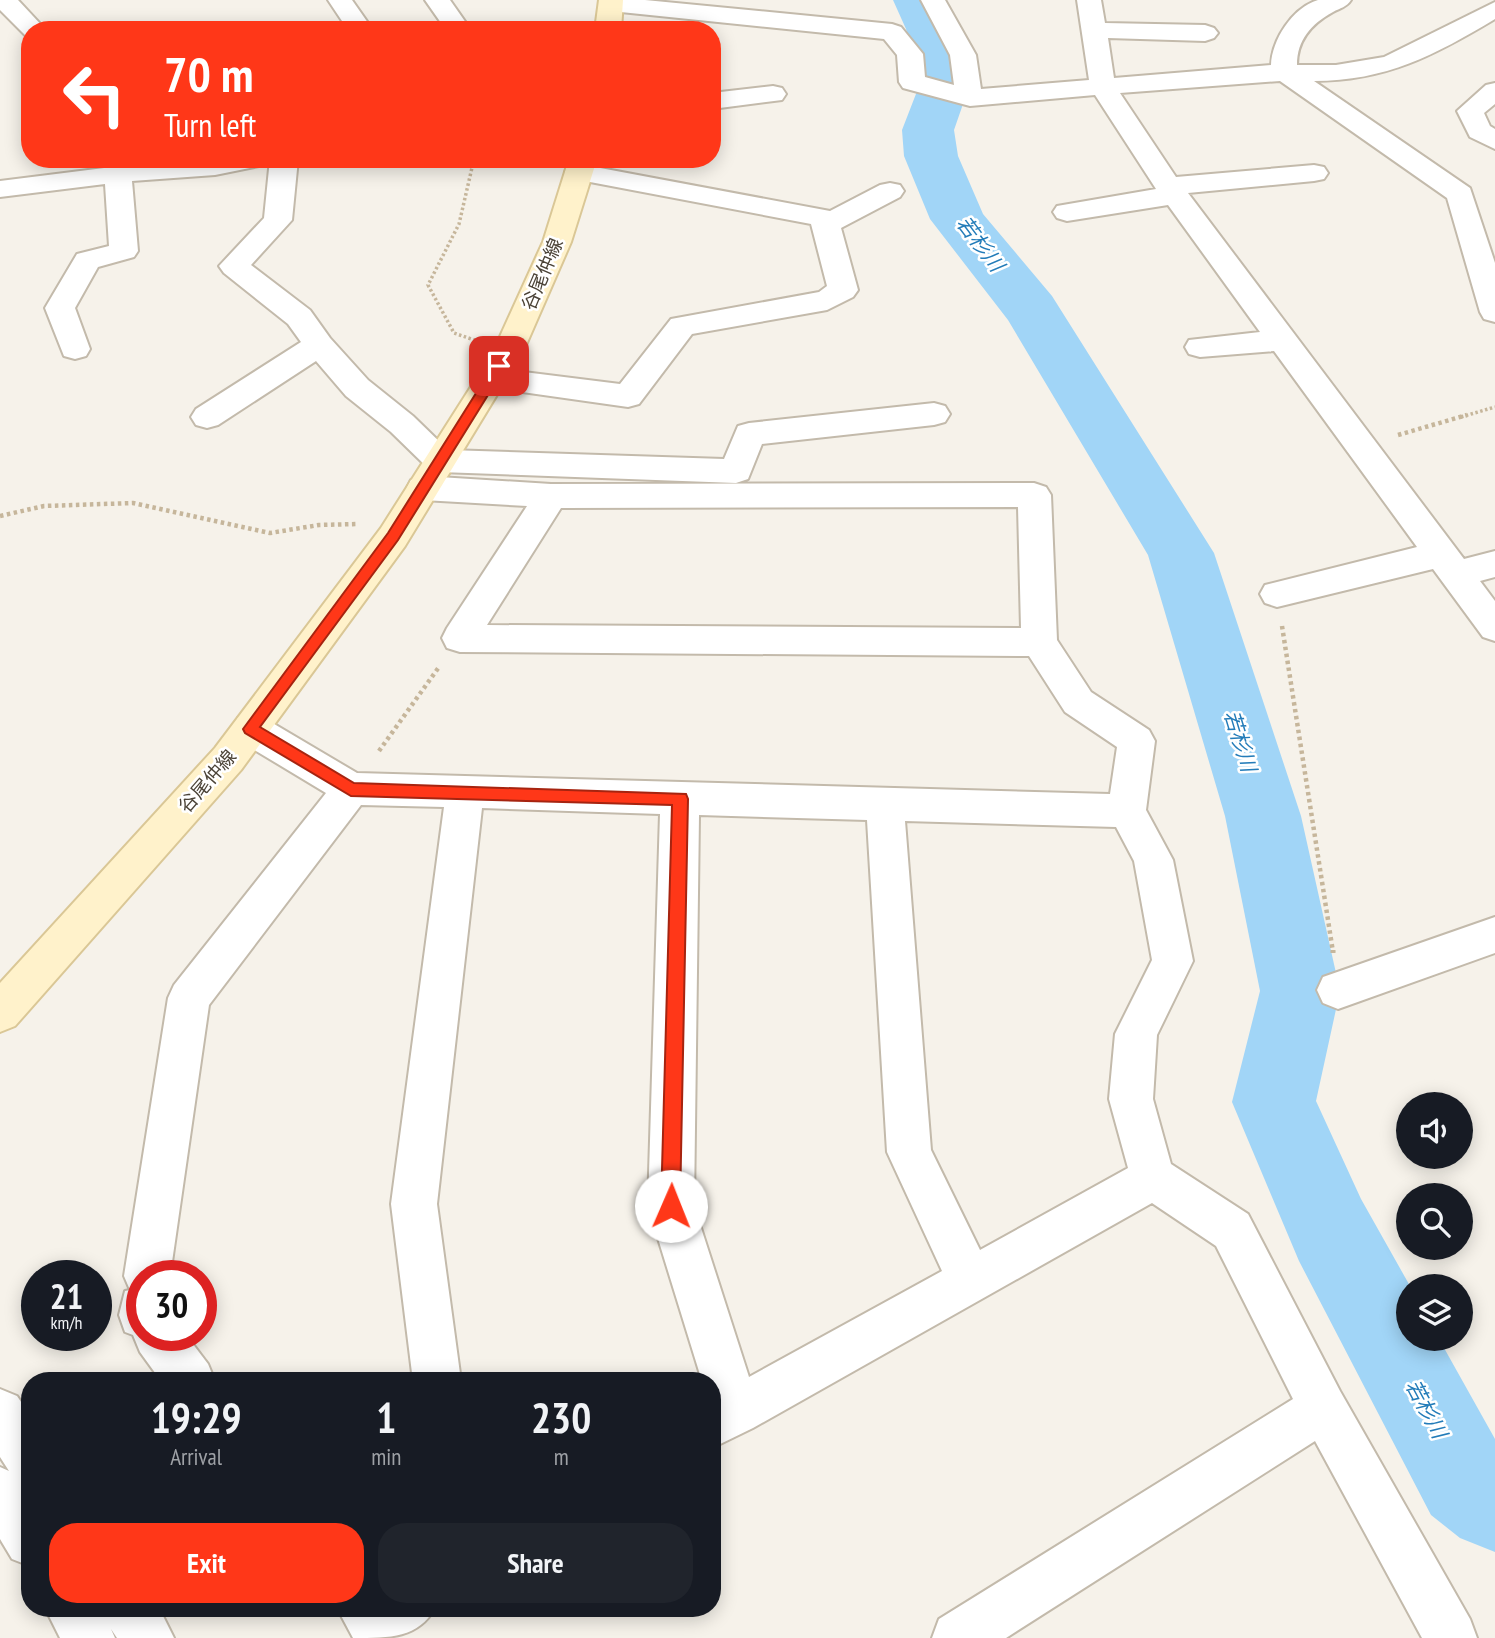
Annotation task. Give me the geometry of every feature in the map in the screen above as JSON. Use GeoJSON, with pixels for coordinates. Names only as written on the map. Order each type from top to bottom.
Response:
{"type":"FeatureCollection","features":[{"type":"Feature","properties":{"kind":"main road"},"geometry":{"type":"LineString","coordinates":[[609,21],[611,2]]}},
{"type":"Feature","properties":{"kind":"main road","name":"谷尾仲線"},"geometry":{"type":"LineString","coordinates":[[0,1013],[228,759],[401,523],[499,366],[557,242],[580,168]]}},
{"type":"Feature","properties":{"kind":"street"},"geometry":{"type":"LineString","coordinates":[[4,0],[25,21]]}},
{"type":"Feature","properties":{"kind":"street"},"geometry":{"type":"LineString","coordinates":[[340,0],[355,21]]}},
{"type":"Feature","properties":{"kind":"street"},"geometry":{"type":"LineString","coordinates":[[437,0],[452,21]]}},
{"type":"Feature","properties":{"kind":"street"},"geometry":{"type":"LineString","coordinates":[[933,0],[962,53],[969,75],[965,86],[970,98]]}},
{"type":"Feature","properties":{"kind":"street"},"geometry":{"type":"LineString","coordinates":[[1089,0],[1102,88],[1172,191],[1495,627]]}},
{"type":"Feature","properties":{"kind":"street"},"geometry":{"type":"LineString","coordinates":[[1284,72],[1283,58],[1295,29],[1305,16],[1339,0]]}},
{"type":"Feature","properties":{"kind":"street"},"geometry":{"type":"LineString","coordinates":[[611,2],[892,32],[910,54],[912,82],[970,98],[1284,72],[1336,73],[1391,63],[1438,43],[1495,9]]}},
{"type":"Feature","properties":{"kind":"street"},"geometry":{"type":"LineString","coordinates":[[1094,30],[1205,33]]}},
{"type":"Feature","properties":{"kind":"street"},"geometry":{"type":"LineString","coordinates":[[1284,72],[1460,194],[1495,312]]}},
{"type":"Feature","properties":{"kind":"street"},"geometry":{"type":"LineString","coordinates":[[1495,91],[1470,111],[1479,131],[1495,141]]}},
{"type":"Feature","properties":{"kind":"street"},"geometry":{"type":"LineString","coordinates":[[721,101],[773,94]]}},
{"type":"Feature","properties":{"kind":"street"},"geometry":{"type":"LineString","coordinates":[[0,189],[128,168],[124,251],[87,261],[60,308],[75,349]]}},
{"type":"Feature","properties":{"kind":"street"},"geometry":{"type":"LineString","coordinates":[[283,168],[278,220],[234,266],[299,317],[319,345],[357,388],[402,424],[431,475]]}},
{"type":"Feature","properties":{"kind":"street"},"geometry":{"type":"LineString","coordinates":[[499,366],[628,396],[682,326],[827,300],[844,290],[824,218],[590,168]]}},
{"type":"Feature","properties":{"kind":"street"},"geometry":{"type":"LineString","coordinates":[[1067,212],[1172,191],[1314,173]]}},
{"type":"Feature","properties":{"kind":"street"},"geometry":{"type":"LineString","coordinates":[[825,225],[890,191]]}},
{"type":"Feature","properties":{"kind":"street"},"geometry":{"type":"LineString","coordinates":[[1200,347],[1283,340]]}},
{"type":"Feature","properties":{"kind":"street"},"geometry":{"type":"LineString","coordinates":[[207,417],[319,345]]}},
{"type":"Feature","properties":{"kind":"street"},"geometry":{"type":"LineString","coordinates":[[431,475],[736,471],[749,433],[934,414]]}},
{"type":"Feature","properties":{"kind":"street"},"geometry":{"type":"LineString","coordinates":[[431,475],[551,496],[1034,495],[1039,642],[1077,702],[1136,741],[1127,811],[1153,860],[1173,961],[1136,1034],[1131,1099],[1153,1178],[1232,1230],[1323,1408],[1451,1638]]}},
{"type":"Feature","properties":{"kind":"street"},"geometry":{"type":"LineString","coordinates":[[460,638],[551,496]]}},
{"type":"Feature","properties":{"kind":"street"},"geometry":{"type":"LineString","coordinates":[[1277,594],[1448,564],[1495,564]]}},
{"type":"Feature","properties":{"kind":"street"},"geometry":{"type":"LineString","coordinates":[[460,638],[1039,642]]}},
{"type":"Feature","properties":{"kind":"street"},"geometry":{"type":"LineString","coordinates":[[251,729],[351,789],[1127,811]]}},
{"type":"Feature","properties":{"kind":"street"},"geometry":{"type":"LineString","coordinates":[[149,1260],[189,998],[351,789]]}},
{"type":"Feature","properties":{"kind":"street"},"geometry":{"type":"LineString","coordinates":[[436,1372],[414,1204],[465,792]]}},
{"type":"Feature","properties":{"kind":"street"},"geometry":{"type":"LineString","coordinates":[[680,799],[671,1206],[712,1372]]}},
{"type":"Feature","properties":{"kind":"street"},"geometry":{"type":"LineString","coordinates":[[885,804],[909,1152],[970,1280]]}},
{"type":"Feature","properties":{"kind":"street"},"geometry":{"type":"LineString","coordinates":[[1339,990],[1495,935]]}},
{"type":"Feature","properties":{"kind":"street"},"geometry":{"type":"LineString","coordinates":[[724,1418],[1153,1178]]}},
{"type":"Feature","properties":{"kind":"street"},"geometry":{"type":"LineString","coordinates":[[169,1351],[184,1372]]}},
{"type":"Feature","properties":{"kind":"street"},"geometry":{"type":"LineString","coordinates":[[958,1638],[1323,1408]]}},
{"type":"Feature","properties":{"kind":"street"},"geometry":{"type":"LineString","coordinates":[[0,1413],[21,1445]]}},
{"type":"Feature","properties":{"kind":"street"},"geometry":{"type":"LineString","coordinates":[[0,1492],[21,1526]]}},
{"type":"Feature","properties":{"kind":"street"},"geometry":{"type":"LineString","coordinates":[[76,1617],[89,1638]]}},
{"type":"Feature","properties":{"kind":"street"},"geometry":{"type":"LineString","coordinates":[[134,1617],[148,1638]]}},
{"type":"Feature","properties":{"kind":"path"},"geometry":{"type":"LineString","coordinates":[[472,168],[459,224],[428,285],[454,333],[499,366]]}},
{"type":"Feature","properties":{"kind":"path"},"geometry":{"type":"LineString","coordinates":[[1360,445],[1495,407]]}},
{"type":"Feature","properties":{"kind":"path"},"geometry":{"type":"LineString","coordinates":[[0,516],[44,506],[133,503],[270,533],[319,525],[401,523]]}},
{"type":"Feature","properties":{"kind":"path"},"geometry":{"type":"LineString","coordinates":[[1277,594],[1339,990]]}},
{"type":"Feature","properties":{"kind":"path"},"geometry":{"type":"LineString","coordinates":[[351,789],[460,638]]}},
{"type":"Feature","properties":{"kind":"waterway","name":"若杉川"},"geometry":{"type":"LineString","coordinates":[[917,0],[931,29],[946,81],[928,130],[931,156],[958,219],[1031,309],[1181,553],[1263,816],[1300,991],[1274,1102],[1330,1230],[1465,1481],[1495,1503]]}},
{"type":"Feature","properties":{"kind":"route"},"geometry":{"type":"LineString","coordinates":[[499,366],[393,537],[251,729],[351,789],[680,799],[671,1206]]}}]}
